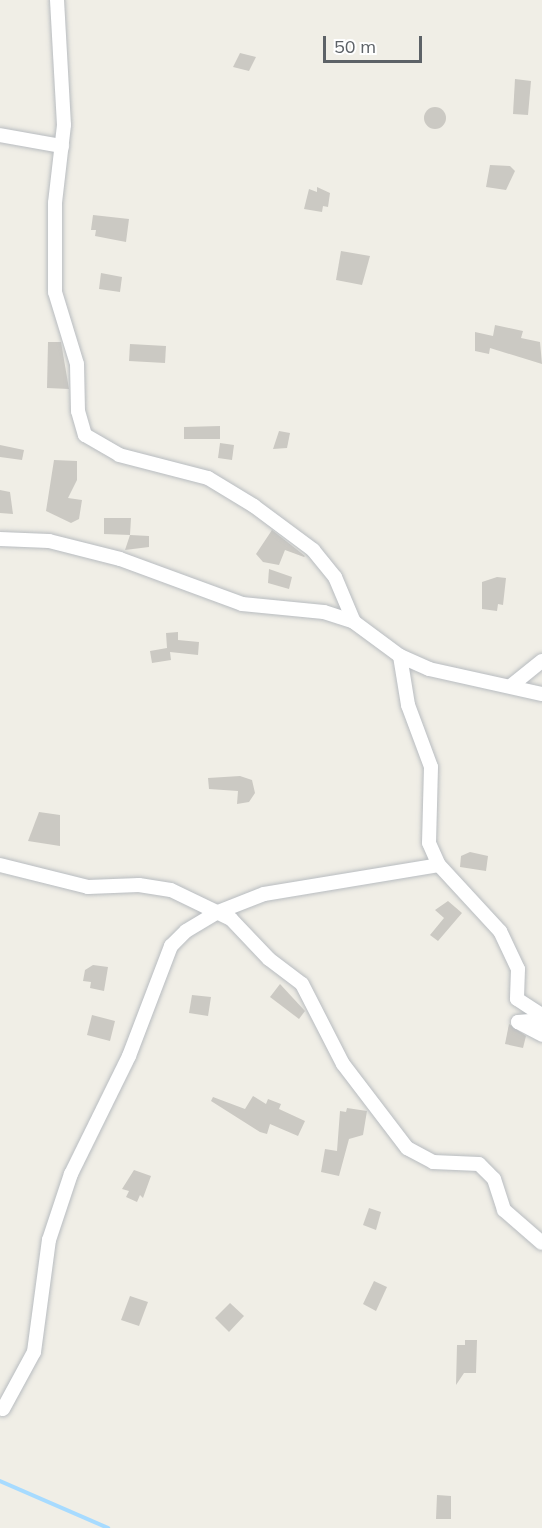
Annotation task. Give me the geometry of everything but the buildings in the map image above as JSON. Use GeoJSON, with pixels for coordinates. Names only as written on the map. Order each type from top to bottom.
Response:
{"type":"FeatureCollection","features":[{"type":"Feature","properties":{"kind":"street"},"geometry":{"type":"LineString","coordinates":[[57,0],[62,146],[55,203],[55,292],[77,364],[78,411],[85,435],[119,455],[208,478],[254,506],[313,550],[334,577],[354,622]]}},
{"type":"Feature","properties":{"kind":"street"},"geometry":{"type":"LineString","coordinates":[[0,135],[62,146]]}},
{"type":"Feature","properties":{"kind":"street"},"geometry":{"type":"LineString","coordinates":[[0,538],[49,541],[120,559],[242,604],[303,608],[354,622],[400,656],[429,669],[512,685],[542,694]]}},
{"type":"Feature","properties":{"kind":"street"},"geometry":{"type":"LineString","coordinates":[[400,656],[408,705],[431,767],[429,843],[439,865],[500,931],[518,969],[517,999],[542,1017]]}},
{"type":"Feature","properties":{"kind":"street"},"geometry":{"type":"LineString","coordinates":[[512,685],[542,661]]}},
{"type":"Feature","properties":{"kind":"street"},"geometry":{"type":"LineString","coordinates":[[0,865],[88,887],[139,885],[171,890],[218,912],[302,984],[348,1071],[385,1113],[407,1148],[433,1162],[479,1164],[494,1179],[504,1210],[542,1243]]}},
{"type":"Feature","properties":{"kind":"street"},"geometry":{"type":"LineString","coordinates":[[3,1409],[34,1352],[49,1240],[71,1174],[129,1056],[171,946],[218,912],[264,894],[439,865]]}},
{"type":"Feature","properties":{"kind":"street"},"geometry":{"type":"LineString","coordinates":[[542,1017],[518,1022],[542,1035]]}},
{"type":"Feature","properties":{"kind":"waterway"},"geometry":{"type":"LineString","coordinates":[[0,1481],[108,1528]]}}]}
